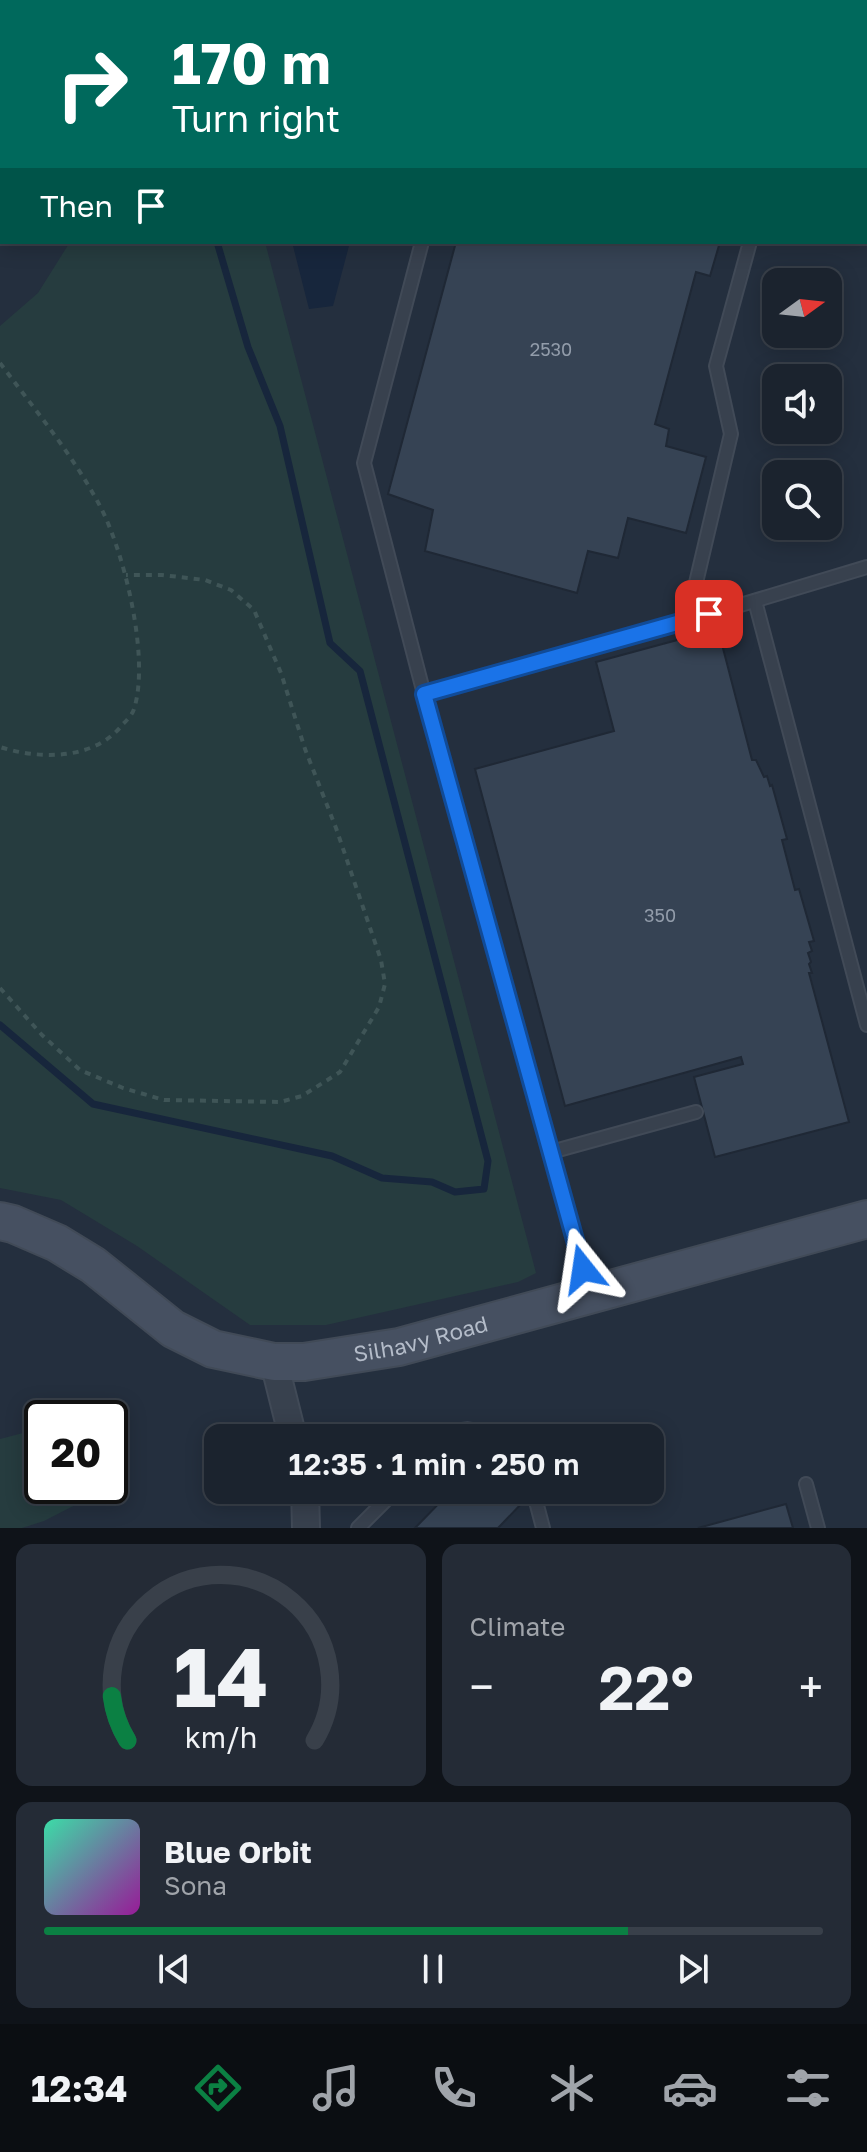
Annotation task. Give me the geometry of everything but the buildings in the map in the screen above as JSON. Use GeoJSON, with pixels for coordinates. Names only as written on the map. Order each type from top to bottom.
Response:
{"type":"FeatureCollection","features":[{"type":"Feature","properties":{"kind":"street","name":"Silhavy Road"},"geometry":{"type":"LineString","coordinates":[[0,1221],[57,1243],[93,1265],[173,1329],[213,1349],[274,1362],[317,1361],[399,1347],[867,1219]]}},
{"type":"Feature","properties":{"kind":"street"},"geometry":{"type":"LineString","coordinates":[[274,1362],[290,1424]]}},
{"type":"Feature","properties":{"kind":"street"},"geometry":{"type":"LineString","coordinates":[[306,1504],[308,1527]]}},
{"type":"Feature","properties":{"kind":"lane"},"geometry":{"type":"LineString","coordinates":[[421,244],[364,463],[424,694],[590,1294]]}},
{"type":"Feature","properties":{"kind":"lane"},"geometry":{"type":"LineString","coordinates":[[687,621],[731,434],[716,366],[749,244]]}},
{"type":"Feature","properties":{"kind":"lane"},"geometry":{"type":"LineString","coordinates":[[424,694],[867,567]]}},
{"type":"Feature","properties":{"kind":"lane"},"geometry":{"type":"LineString","coordinates":[[755,601],[867,1025]]}},
{"type":"Feature","properties":{"kind":"lane"},"geometry":{"type":"LineString","coordinates":[[551,1152],[696,1112]]}},
{"type":"Feature","properties":{"kind":"lane"},"geometry":{"type":"LineString","coordinates":[[806,1484],[818,1528]]}},
{"type":"Feature","properties":{"kind":"lane"},"geometry":{"type":"LineString","coordinates":[[358,1528],[382,1504]]}},
{"type":"Feature","properties":{"kind":"lane"},"geometry":{"type":"LineString","coordinates":[[530,1528],[542,1522]]}},
{"type":"Feature","properties":{"kind":"path"},"geometry":{"type":"LineString","coordinates":[[0,363],[80,472],[102,509],[119,550],[131,596],[139,678],[133,712],[115,735],[92,749],[52,756],[14,752],[0,747]]}},
{"type":"Feature","properties":{"kind":"path"},"geometry":{"type":"LineString","coordinates":[[0,988],[42,1035],[80,1070],[123,1088],[164,1100],[280,1102],[302,1096],[340,1072],[379,1007],[385,984],[381,960],[281,673],[254,610],[231,590],[205,580],[126,575]]}},
{"type":"Feature","properties":{"kind":"green space"},"geometry":{"type":"Polygon","coordinates":[[[69,244],[266,244],[536,1273],[518,1282],[326,1325],[250,1325],[137,1246],[61,1200],[0,1188],[0,326],[38,293],[69,244]]]}},
{"type":"Feature","properties":{"kind":"green space"},"geometry":{"type":"Polygon","coordinates":[[[24,1433],[24,1504],[77,1504],[22,1528],[0,1528],[0,1439],[24,1433]]]}},
{"type":"Feature","properties":{"kind":"water"},"geometry":{"type":"Polygon","coordinates":[[[293,244],[349,244],[333,306],[309,309],[293,244]]]}},
{"type":"Feature","properties":{"kind":"waterway"},"geometry":{"type":"LineString","coordinates":[[0,1025],[93,1104],[332,1156],[382,1178],[432,1182],[455,1192],[484,1189],[488,1161],[360,671],[330,643],[280,426],[248,347],[218,244]]}},
{"type":"Feature","properties":{"kind":"route"},"geometry":{"type":"LineString","coordinates":[[583,1269],[424,694],[709,614]]}}]}
